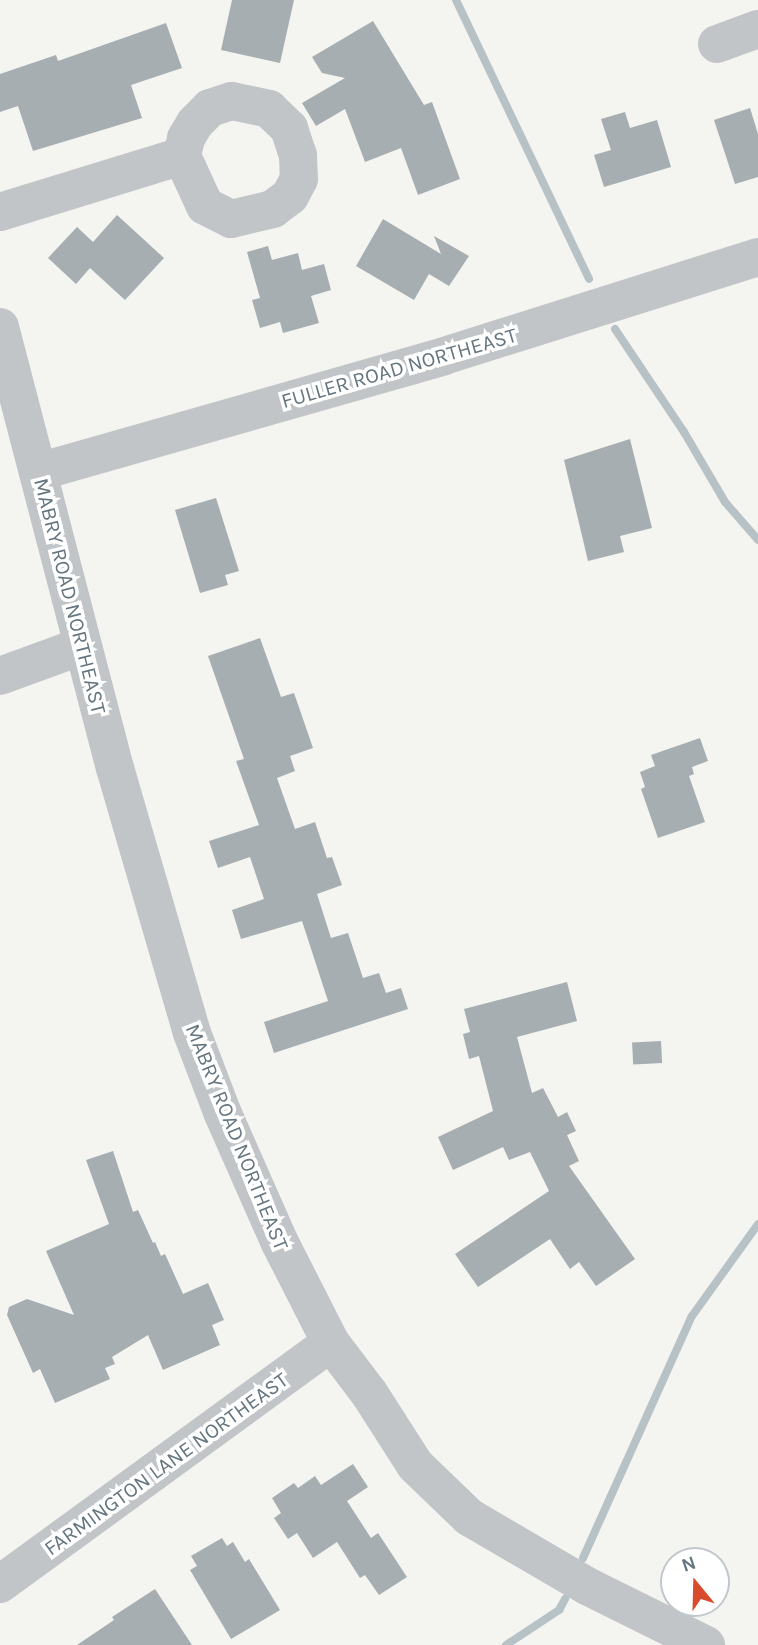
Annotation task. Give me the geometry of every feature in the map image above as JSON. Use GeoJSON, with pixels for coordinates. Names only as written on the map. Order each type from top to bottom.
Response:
{"type":"FeatureCollection","features":[{"type":"Feature","properties":{"kind":"street"},"geometry":{"type":"LineString","coordinates":[[717,44],[758,29]]}},
{"type":"Feature","properties":{"kind":"street"},"geometry":{"type":"LineString","coordinates":[[0,212],[182,156]]}},
{"type":"Feature","properties":{"kind":"street","name":"FULLER ROAD NORTHEAST"},"geometry":{"type":"LineString","coordinates":[[38,472],[444,356],[758,257]]}},
{"type":"Feature","properties":{"kind":"street","name":"MABRY ROAD NORTHEAST"},"geometry":{"type":"LineString","coordinates":[[0,327],[82,646],[192,1032],[223,1114],[280,1243],[331,1343],[369,1393],[415,1465],[469,1517],[587,1586],[706,1645]]}},
{"type":"Feature","properties":{"kind":"street"},"geometry":{"type":"LineString","coordinates":[[0,676],[82,646]]}},
{"type":"Feature","properties":{"kind":"street","name":"FARMINGTON LANE NORTHEAST"},"geometry":{"type":"LineString","coordinates":[[0,1584],[331,1343]]}},
{"type":"Feature","properties":{"kind":"building"},"geometry":{"type":"Polygon","coordinates":[[[232,0],[294,0],[280,63],[221,50],[232,0]]]}},
{"type":"Feature","properties":{"kind":"building"},"geometry":{"type":"Polygon","coordinates":[[[373,21],[424,105],[432,102],[460,179],[418,195],[401,148],[365,162],[345,109],[316,126],[302,103],[345,78],[322,73],[312,57],[373,21]]]}},
{"type":"Feature","properties":{"kind":"building"},"geometry":{"type":"Polygon","coordinates":[[[166,23],[182,68],[131,85],[142,118],[33,151],[18,106],[0,112],[0,74],[56,55],[58,61],[166,23]]]}},
{"type":"Feature","properties":{"kind":"building"},"geometry":{"type":"Polygon","coordinates":[[[750,108],[758,134],[758,177],[735,184],[714,120],[750,108]]]}},
{"type":"Feature","properties":{"kind":"building"},"geometry":{"type":"Polygon","coordinates":[[[625,112],[630,128],[657,120],[671,167],[604,187],[594,155],[611,150],[601,119],[625,112]]]}},
{"type":"Feature","properties":{"kind":"building"},"geometry":{"type":"Polygon","coordinates":[[[117,215],[164,258],[125,300],[90,268],[76,284],[48,258],[77,227],[93,242],[117,215]]]}},
{"type":"Feature","properties":{"kind":"building"},"geometry":{"type":"Polygon","coordinates":[[[383,219],[441,254],[434,236],[469,256],[449,286],[429,274],[414,300],[356,266],[383,219]]]}},
{"type":"Feature","properties":{"kind":"building"},"geometry":{"type":"Polygon","coordinates":[[[268,246],[272,260],[298,253],[302,270],[324,264],[331,290],[311,296],[319,323],[283,333],[280,322],[260,328],[252,300],[260,298],[247,252],[268,246]]]}},
{"type":"Feature","properties":{"kind":"building"},"geometry":{"type":"Polygon","coordinates":[[[630,439],[652,528],[620,536],[624,552],[588,561],[564,460],[630,439]]]}},
{"type":"Feature","properties":{"kind":"building"},"geometry":{"type":"Polygon","coordinates":[[[216,498],[239,571],[225,575],[228,585],[200,593],[175,510],[216,498]]]}},
{"type":"Feature","properties":{"kind":"building"},"geometry":{"type":"Polygon","coordinates":[[[260,638],[281,697],[294,693],[313,748],[290,756],[295,771],[277,778],[295,829],[315,822],[327,858],[332,857],[342,885],[317,894],[331,938],[348,933],[363,978],[379,973],[386,993],[401,988],[408,1009],[274,1053],[264,1022],[328,1001],[302,921],[241,939],[232,910],[264,899],[250,857],[218,868],[209,841],[259,825],[236,761],[244,759],[208,656],[260,638]]]}},
{"type":"Feature","properties":{"kind":"building"},"geometry":{"type":"Polygon","coordinates":[[[700,738],[708,761],[692,767],[694,774],[689,776],[705,822],[658,838],[641,789],[645,787],[640,772],[655,766],[651,755],[700,738]]]}},
{"type":"Feature","properties":{"kind":"building"},"geometry":{"type":"Polygon","coordinates":[[[567,982],[577,1021],[517,1037],[532,1093],[543,1088],[558,1117],[567,1112],[576,1131],[567,1135],[579,1161],[569,1166],[635,1259],[596,1286],[579,1262],[570,1269],[550,1239],[478,1287],[455,1254],[549,1191],[530,1152],[509,1160],[503,1147],[453,1170],[438,1137],[493,1111],[479,1056],[469,1059],[463,1034],[470,1032],[464,1009],[567,982]]]}},
{"type":"Feature","properties":{"kind":"building"},"geometry":{"type":"Polygon","coordinates":[[[661,1041],[662,1063],[633,1064],[632,1043],[661,1041]]]}},
{"type":"Feature","properties":{"kind":"building"},"geometry":{"type":"Polygon","coordinates":[[[113,1151],[133,1212],[138,1210],[153,1243],[155,1242],[161,1256],[165,1254],[183,1294],[208,1283],[224,1320],[212,1325],[220,1345],[163,1370],[148,1335],[112,1357],[115,1364],[105,1368],[110,1379],[55,1403],[40,1369],[33,1373],[7,1315],[9,1307],[27,1299],[74,1315],[46,1251],[109,1224],[86,1160],[113,1151]]]}},
{"type":"Feature","properties":{"kind":"building"},"geometry":{"type":"Polygon","coordinates":[[[353,1464],[368,1487],[347,1501],[371,1538],[378,1533],[407,1577],[379,1595],[365,1575],[360,1578],[337,1542],[313,1558],[297,1533],[288,1539],[274,1518],[281,1513],[272,1498],[294,1483],[298,1488],[315,1476],[321,1485],[353,1464]]]}},
{"type":"Feature","properties":{"kind":"building"},"geometry":{"type":"Polygon","coordinates":[[[222,1538],[227,1546],[233,1542],[245,1562],[249,1559],[280,1610],[231,1639],[190,1570],[197,1566],[191,1556],[222,1538]]]}},
{"type":"Feature","properties":{"kind":"building"},"geometry":{"type":"Polygon","coordinates":[[[155,1589],[192,1645],[77,1645],[114,1620],[112,1617],[155,1589]]]}},
{"type":"Feature","properties":{"kind":"waterway"},"geometry":{"type":"LineString","coordinates":[[456,0],[589,279]]}},
{"type":"Feature","properties":{"kind":"waterway"},"geometry":{"type":"LineString","coordinates":[[615,329],[684,432],[725,502],[758,540]]}},
{"type":"Feature","properties":{"kind":"waterway"},"geometry":{"type":"LineString","coordinates":[[583,1558],[692,1316],[758,1224]]}},
{"type":"Feature","properties":{"kind":"waterway"},"geometry":{"type":"LineString","coordinates":[[506,1645],[559,1610],[565,1599]]}}]}
